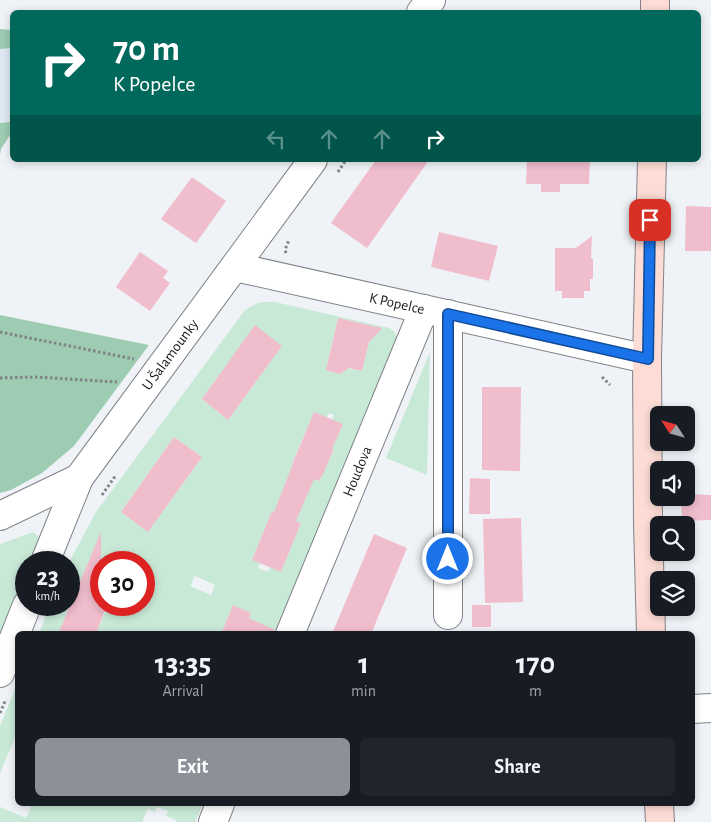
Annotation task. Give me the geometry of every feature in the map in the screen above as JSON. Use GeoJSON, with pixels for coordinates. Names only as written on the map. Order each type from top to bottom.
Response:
{"type":"FeatureCollection","features":[{"type":"Feature","properties":{"kind":"street"},"geometry":{"type":"LineString","coordinates":[[651,631],[648,523],[648,359],[652,162]]}},
{"type":"Feature","properties":{"kind":"street","name":"U Šalamounky"},"geometry":{"type":"LineString","coordinates":[[0,516],[79,478],[235,267],[324,168]]}},
{"type":"Feature","properties":{"kind":"street","name":"K Popelce"},"geometry":{"type":"LineString","coordinates":[[235,267],[648,359]]}},
{"type":"Feature","properties":{"kind":"street"},"geometry":{"type":"LineString","coordinates":[[436,312],[448,615]]}},
{"type":"Feature","properties":{"kind":"street","name":"Houdova"},"geometry":{"type":"LineString","coordinates":[[291,631],[436,312]]}},
{"type":"Feature","properties":{"kind":"street"},"geometry":{"type":"LineString","coordinates":[[49,551],[79,478]]}},
{"type":"Feature","properties":{"kind":"street"},"geometry":{"type":"LineString","coordinates":[[17,631],[23,616]]}},
{"type":"Feature","properties":{"kind":"street"},"geometry":{"type":"LineString","coordinates":[[0,673],[15,635]]}},
{"type":"Feature","properties":{"kind":"street"},"geometry":{"type":"LineString","coordinates":[[695,709],[711,708]]}},
{"type":"Feature","properties":{"kind":"street"},"geometry":{"type":"LineString","coordinates":[[213,822],[219,806]]}},
{"type":"Feature","properties":{"kind":"street"},"geometry":{"type":"LineString","coordinates":[[659,806],[660,822]]}},
{"type":"Feature","properties":{"kind":"path"},"geometry":{"type":"LineString","coordinates":[[324,168],[340,162]]}},
{"type":"Feature","properties":{"kind":"path"},"geometry":{"type":"LineString","coordinates":[[288,258],[285,250],[288,241],[294,233]]}},
{"type":"Feature","properties":{"kind":"path"},"geometry":{"type":"LineString","coordinates":[[0,332],[136,360]]}},
{"type":"Feature","properties":{"kind":"path"},"geometry":{"type":"LineString","coordinates":[[0,378],[35,377],[120,382]]}},
{"type":"Feature","properties":{"kind":"shaded area"},"geometry":{"type":"Polygon","coordinates":[[[10,48],[10,122],[0,123],[0,49],[10,48]]]}},
{"type":"Feature","properties":{"kind":"green space"},"geometry":{"type":"Polygon","coordinates":[[[0,29],[10,30],[10,48],[0,49],[0,29]]]}},
{"type":"Feature","properties":{"kind":"green space"},"geometry":{"type":"Polygon","coordinates":[[[10,122],[10,135],[1,149],[0,155],[0,123],[10,122]]]}},
{"type":"Feature","properties":{"kind":"green space"},"geometry":{"type":"Polygon","coordinates":[[[275,302],[389,328],[395,332],[396,342],[275,631],[269,631],[249,618],[251,613],[231,610],[222,631],[97,631],[103,616],[155,616],[155,551],[90,551],[90,562],[80,582],[80,551],[75,551],[96,512],[245,310],[258,303],[275,302]],[[338,318],[326,370],[337,373],[347,368],[362,371],[369,342],[377,327],[338,318]],[[255,326],[202,399],[228,420],[282,346],[255,326]],[[314,412],[291,469],[319,481],[334,450],[332,449],[342,425],[332,420],[334,415],[329,413],[327,418],[314,412]],[[174,437],[121,512],[148,532],[202,457],[174,437]],[[272,511],[252,560],[260,563],[258,568],[268,572],[270,567],[281,571],[301,523],[272,511]],[[195,576],[190,586],[211,595],[215,585],[195,576]]]}},
{"type":"Feature","properties":{"kind":"green space"},"geometry":{"type":"Polygon","coordinates":[[[0,315],[149,345],[74,446],[42,473],[11,490],[0,493],[0,315]]]}},
{"type":"Feature","properties":{"kind":"green space"},"geometry":{"type":"Polygon","coordinates":[[[430,352],[427,475],[386,458],[430,352]]]}},
{"type":"Feature","properties":{"kind":"green space"},"geometry":{"type":"Polygon","coordinates":[[[33,532],[40,538],[35,551],[15,551],[15,598],[0,634],[0,544],[33,532]]]}},
{"type":"Feature","properties":{"kind":"green space"},"geometry":{"type":"Polygon","coordinates":[[[46,616],[66,616],[59,631],[40,631],[46,616]]]}},
{"type":"Feature","properties":{"kind":"green space"},"geometry":{"type":"Polygon","coordinates":[[[15,689],[15,738],[0,773],[0,726],[15,689]]]}},
{"type":"Feature","properties":{"kind":"green space"},"geometry":{"type":"Polygon","coordinates":[[[31,806],[202,806],[195,822],[176,822],[176,820],[166,816],[168,811],[157,807],[155,812],[148,809],[142,822],[0,822],[0,807],[26,818],[31,806]]]}},
{"type":"Feature","properties":{"kind":"building"},"geometry":{"type":"Polygon","coordinates":[[[375,162],[428,162],[367,248],[331,223],[375,162]]]}},
{"type":"Feature","properties":{"kind":"building"},"geometry":{"type":"Polygon","coordinates":[[[527,162],[590,162],[589,184],[560,184],[560,192],[541,192],[541,184],[526,184],[527,162]]]}},
{"type":"Feature","properties":{"kind":"building"},"geometry":{"type":"Polygon","coordinates":[[[192,177],[226,201],[196,243],[161,219],[192,177]]]}},
{"type":"Feature","properties":{"kind":"building"},"geometry":{"type":"Polygon","coordinates":[[[686,206],[711,207],[711,251],[685,251],[686,206]]]}},
{"type":"Feature","properties":{"kind":"building"},"geometry":{"type":"Polygon","coordinates":[[[439,232],[498,246],[489,281],[431,267],[439,232]]]}},
{"type":"Feature","properties":{"kind":"building"},"geometry":{"type":"Polygon","coordinates":[[[592,236],[591,258],[593,259],[593,279],[590,279],[590,291],[584,291],[584,298],[562,298],[562,291],[555,291],[555,248],[576,248],[592,236]]]}},
{"type":"Feature","properties":{"kind":"building"},"geometry":{"type":"Polygon","coordinates":[[[140,252],[168,271],[163,278],[170,283],[150,311],[116,287],[140,252]]]}},
{"type":"Feature","properties":{"kind":"building"},"geometry":{"type":"Polygon","coordinates":[[[338,318],[382,328],[369,342],[362,371],[349,368],[340,374],[326,370],[338,318]]]}},
{"type":"Feature","properties":{"kind":"building"},"geometry":{"type":"Polygon","coordinates":[[[255,325],[282,346],[228,420],[202,399],[255,325]]]}},
{"type":"Feature","properties":{"kind":"building"},"geometry":{"type":"Polygon","coordinates":[[[482,387],[521,387],[520,471],[482,470],[482,387]]]}},
{"type":"Feature","properties":{"kind":"building"},"geometry":{"type":"Polygon","coordinates":[[[314,412],[343,424],[323,474],[319,481],[314,479],[296,521],[301,523],[281,572],[252,560],[272,511],[274,512],[314,412]]]}},
{"type":"Feature","properties":{"kind":"building"},"geometry":{"type":"Polygon","coordinates":[[[174,437],[202,457],[148,532],[121,512],[174,437]]]}},
{"type":"Feature","properties":{"kind":"building"},"geometry":{"type":"Polygon","coordinates":[[[470,478],[490,479],[490,514],[469,514],[470,478]]]}},
{"type":"Feature","properties":{"kind":"building"},"geometry":{"type":"Polygon","coordinates":[[[695,494],[711,495],[711,520],[695,521],[695,516],[682,516],[681,506],[695,506],[695,494]]]}},
{"type":"Feature","properties":{"kind":"building"},"geometry":{"type":"Polygon","coordinates":[[[521,518],[523,602],[485,603],[483,519],[521,518]]]}},
{"type":"Feature","properties":{"kind":"building"},"geometry":{"type":"Polygon","coordinates":[[[101,532],[101,551],[93,551],[101,532]]]}},
{"type":"Feature","properties":{"kind":"building"},"geometry":{"type":"Polygon","coordinates":[[[374,534],[407,548],[372,631],[333,631],[374,534]]]}},
{"type":"Feature","properties":{"kind":"building"},"geometry":{"type":"Polygon","coordinates":[[[90,558],[90,616],[103,616],[97,631],[59,631],[66,616],[80,616],[80,582],[90,558]]]}},
{"type":"Feature","properties":{"kind":"building"},"geometry":{"type":"Polygon","coordinates":[[[233,605],[251,613],[249,618],[275,630],[275,631],[222,631],[233,605]]]}},
{"type":"Feature","properties":{"kind":"building"},"geometry":{"type":"Polygon","coordinates":[[[472,605],[491,605],[491,627],[472,627],[472,605]]]}},
{"type":"Feature","properties":{"kind":"route"},"geometry":{"type":"LineString","coordinates":[[448,559],[448,314],[648,359],[650,220]]}}]}
